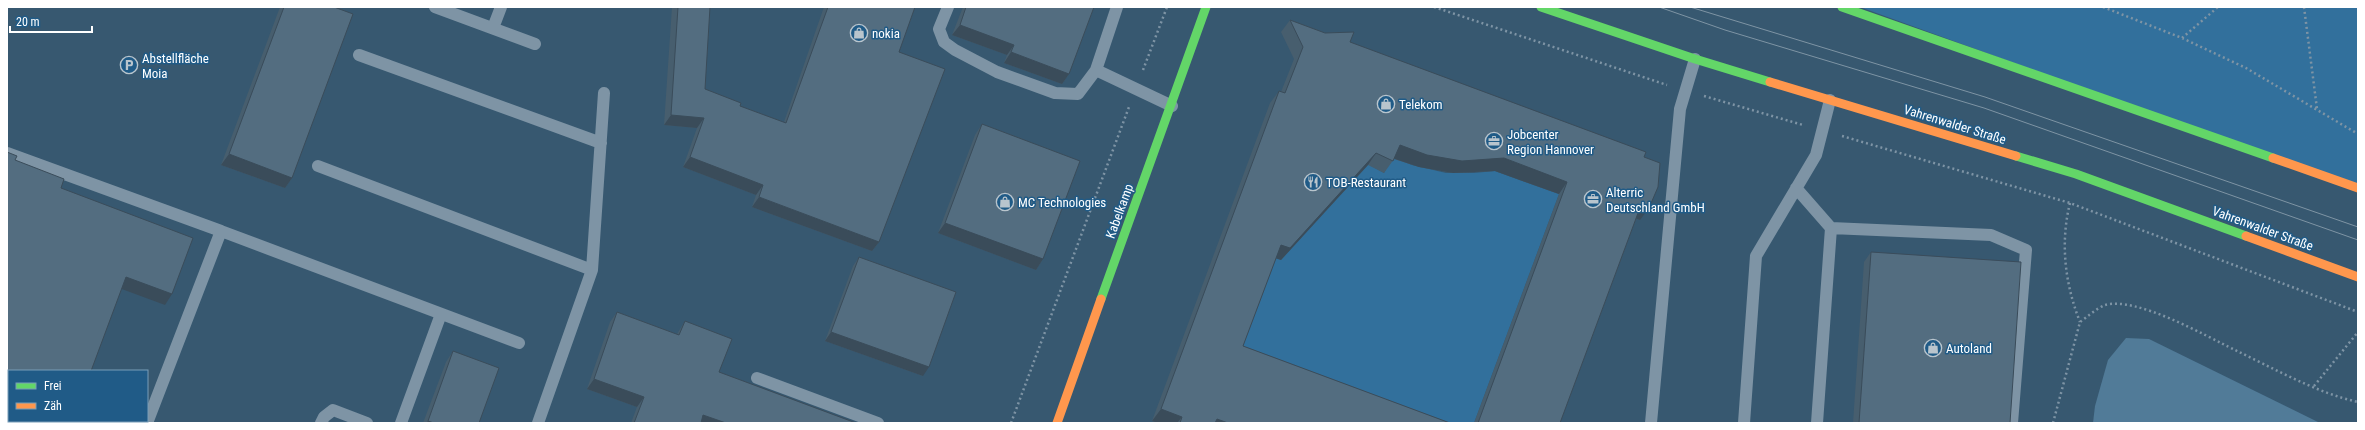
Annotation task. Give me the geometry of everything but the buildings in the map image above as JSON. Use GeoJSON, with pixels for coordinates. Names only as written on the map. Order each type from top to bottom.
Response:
{"type":"FeatureCollection","features":[{"type":"Feature","properties":{"kind":"main road","name":"Kabelkamp"},"geometry":{"type":"LineString","coordinates":[[1057,423],[1172,106],[1206,7]]}},
{"type":"Feature","properties":{"kind":"main road","name":"Vahrenwalder Straße"},"geometry":{"type":"LineString","coordinates":[[1541,7],[1695,60],[2076,174],[2358,277]]}},
{"type":"Feature","properties":{"kind":"main road"},"geometry":{"type":"LineString","coordinates":[[1842,7],[2358,188]]}},
{"type":"Feature","properties":{"kind":"lane"},"geometry":{"type":"LineString","coordinates":[[435,7],[535,44]]}},
{"type":"Feature","properties":{"kind":"lane"},"geometry":{"type":"LineString","coordinates":[[493,28],[501,7]]}},
{"type":"Feature","properties":{"kind":"lane"},"geometry":{"type":"LineString","coordinates":[[948,7],[940,29],[944,42],[955,50],[997,72],[1055,93],[1078,94],[1096,70],[1117,7]]}},
{"type":"Feature","properties":{"kind":"lane"},"geometry":{"type":"LineString","coordinates":[[359,55],[601,143]]}},
{"type":"Feature","properties":{"kind":"lane"},"geometry":{"type":"LineString","coordinates":[[1651,423],[1680,109],[1695,60]]}},
{"type":"Feature","properties":{"kind":"lane"},"geometry":{"type":"LineString","coordinates":[[1096,70],[1172,106]]}},
{"type":"Feature","properties":{"kind":"lane"},"geometry":{"type":"LineString","coordinates":[[538,423],[592,270],[604,93]]}},
{"type":"Feature","properties":{"kind":"lane"},"geometry":{"type":"LineString","coordinates":[[1744,423],[1756,256],[1816,155],[1830,100]]}},
{"type":"Feature","properties":{"kind":"lane"},"geometry":{"type":"LineString","coordinates":[[7,153],[221,231],[519,343]]}},
{"type":"Feature","properties":{"kind":"lane"},"geometry":{"type":"LineString","coordinates":[[318,166],[592,270]]}},
{"type":"Feature","properties":{"kind":"lane"},"geometry":{"type":"LineString","coordinates":[[1796,188],[1831,228],[1817,423]]}},
{"type":"Feature","properties":{"kind":"lane"},"geometry":{"type":"LineString","coordinates":[[1831,228],[1990,235],[2026,250],[2012,423]]}},
{"type":"Feature","properties":{"kind":"lane"},"geometry":{"type":"LineString","coordinates":[[148,420],[221,231]]}},
{"type":"Feature","properties":{"kind":"lane"},"geometry":{"type":"LineString","coordinates":[[401,423],[441,314]]}},
{"type":"Feature","properties":{"kind":"lane"},"geometry":{"type":"LineString","coordinates":[[757,378],[878,423]]}},
{"type":"Feature","properties":{"kind":"lane"},"geometry":{"type":"LineString","coordinates":[[322,423],[324,417],[333,410],[367,423]]}},
{"type":"Feature","properties":{"kind":"path"},"geometry":{"type":"LineString","coordinates":[[1011,423],[1167,7]]}},
{"type":"Feature","properties":{"kind":"path"},"geometry":{"type":"LineString","coordinates":[[1434,7],[1686,91],[2070,203],[2358,312]]}},
{"type":"Feature","properties":{"kind":"path"},"geometry":{"type":"LineString","coordinates":[[2103,7],[2182,38],[2246,68],[2358,134]]}},
{"type":"Feature","properties":{"kind":"path"},"geometry":{"type":"LineString","coordinates":[[2182,38],[2218,7]]}},
{"type":"Feature","properties":{"kind":"path"},"geometry":{"type":"LineString","coordinates":[[2304,7],[2317,109]]}},
{"type":"Feature","properties":{"kind":"path"},"geometry":{"type":"LineString","coordinates":[[2053,423],[2080,322],[2071,299],[2064,254],[2066,218],[2070,203]]}},
{"type":"Feature","properties":{"kind":"path"},"geometry":{"type":"LineString","coordinates":[[2080,322],[2105,305],[2134,306],[2165,316],[2314,386],[2343,398],[2358,402]]}},
{"type":"Feature","properties":{"kind":"path"},"geometry":{"type":"LineString","coordinates":[[2314,386],[2358,332]]}},
{"type":"Feature","properties":{"kind":"shaded area"},"geometry":{"type":"Polygon","coordinates":[[[1860,7],[2358,7],[2358,188],[1860,7]]]}},
{"type":"Feature","properties":{"kind":"shaded area"},"geometry":{"type":"Polygon","coordinates":[[[1392,157],[1412,165],[1446,173],[1495,171],[1559,194],[1474,423],[1408,423],[1235,359],[1272,257],[1368,164],[1384,173],[1392,157]]]}},
{"type":"Feature","properties":{"kind":"shaded area"},"geometry":{"type":"Polygon","coordinates":[[[2126,338],[2149,339],[2320,423],[2093,423],[2095,406],[2108,360],[2126,338]]]}},
{"type":"Feature","properties":{"kind":"tram line"},"geometry":{"type":"LineString","coordinates":[[1659,7],[1725,30],[1984,108],[2358,240]]}},
{"type":"Feature","properties":{"kind":"tram line"},"geometry":{"type":"LineString","coordinates":[[1690,7],[1985,97],[2358,227]]}},
{"type":"Feature","properties":{"kind":"traffic: fast"},"geometry":{"type":"LineString","coordinates":[[1101,299],[1206,7]]}},
{"type":"Feature","properties":{"kind":"traffic: fast"},"geometry":{"type":"LineString","coordinates":[[1541,7],[1695,59],[1770,82]]}},
{"type":"Feature","properties":{"kind":"traffic: fast"},"geometry":{"type":"LineString","coordinates":[[1842,7],[2273,158]]}},
{"type":"Feature","properties":{"kind":"traffic: fast"},"geometry":{"type":"LineString","coordinates":[[2016,156],[2076,174],[2246,236]]}},
{"type":"Feature","properties":{"kind":"traffic: slow"},"geometry":{"type":"LineString","coordinates":[[1770,82],[2016,156]]}},
{"type":"Feature","properties":{"kind":"traffic: slow"},"geometry":{"type":"LineString","coordinates":[[2273,158],[2358,188]]}},
{"type":"Feature","properties":{"kind":"traffic: slow"},"geometry":{"type":"LineString","coordinates":[[2246,236],[2358,277]]}},
{"type":"Feature","properties":{"kind":"traffic: slow"},"geometry":{"type":"LineString","coordinates":[[1057,423],[1101,299]]}},
{"type":"Feature","properties":{"kind":"place","name":"nokia"},"geometry":{"type":"Point","coordinates":[859,33]}},
{"type":"Feature","properties":{"kind":"place","name":"Abstellfläche Moia"},"geometry":{"type":"Point","coordinates":[129,65]}},
{"type":"Feature","properties":{"kind":"place","name":"Telekom"},"geometry":{"type":"Point","coordinates":[1386,104]}},
{"type":"Feature","properties":{"kind":"place","name":"Jobcenter Region Hannover"},"geometry":{"type":"Point","coordinates":[1494,141]}},
{"type":"Feature","properties":{"kind":"place","name":"TOB-Restaurant"},"geometry":{"type":"Point","coordinates":[1313,182]}},
{"type":"Feature","properties":{"kind":"place","name":"Alterric Deutschland GmbH"},"geometry":{"type":"Point","coordinates":[1593,199]}},
{"type":"Feature","properties":{"kind":"place","name":"MC Technologies"},"geometry":{"type":"Point","coordinates":[1005,202]}},
{"type":"Feature","properties":{"kind":"place","name":"Autoland"},"geometry":{"type":"Point","coordinates":[1933,348]}}]}
